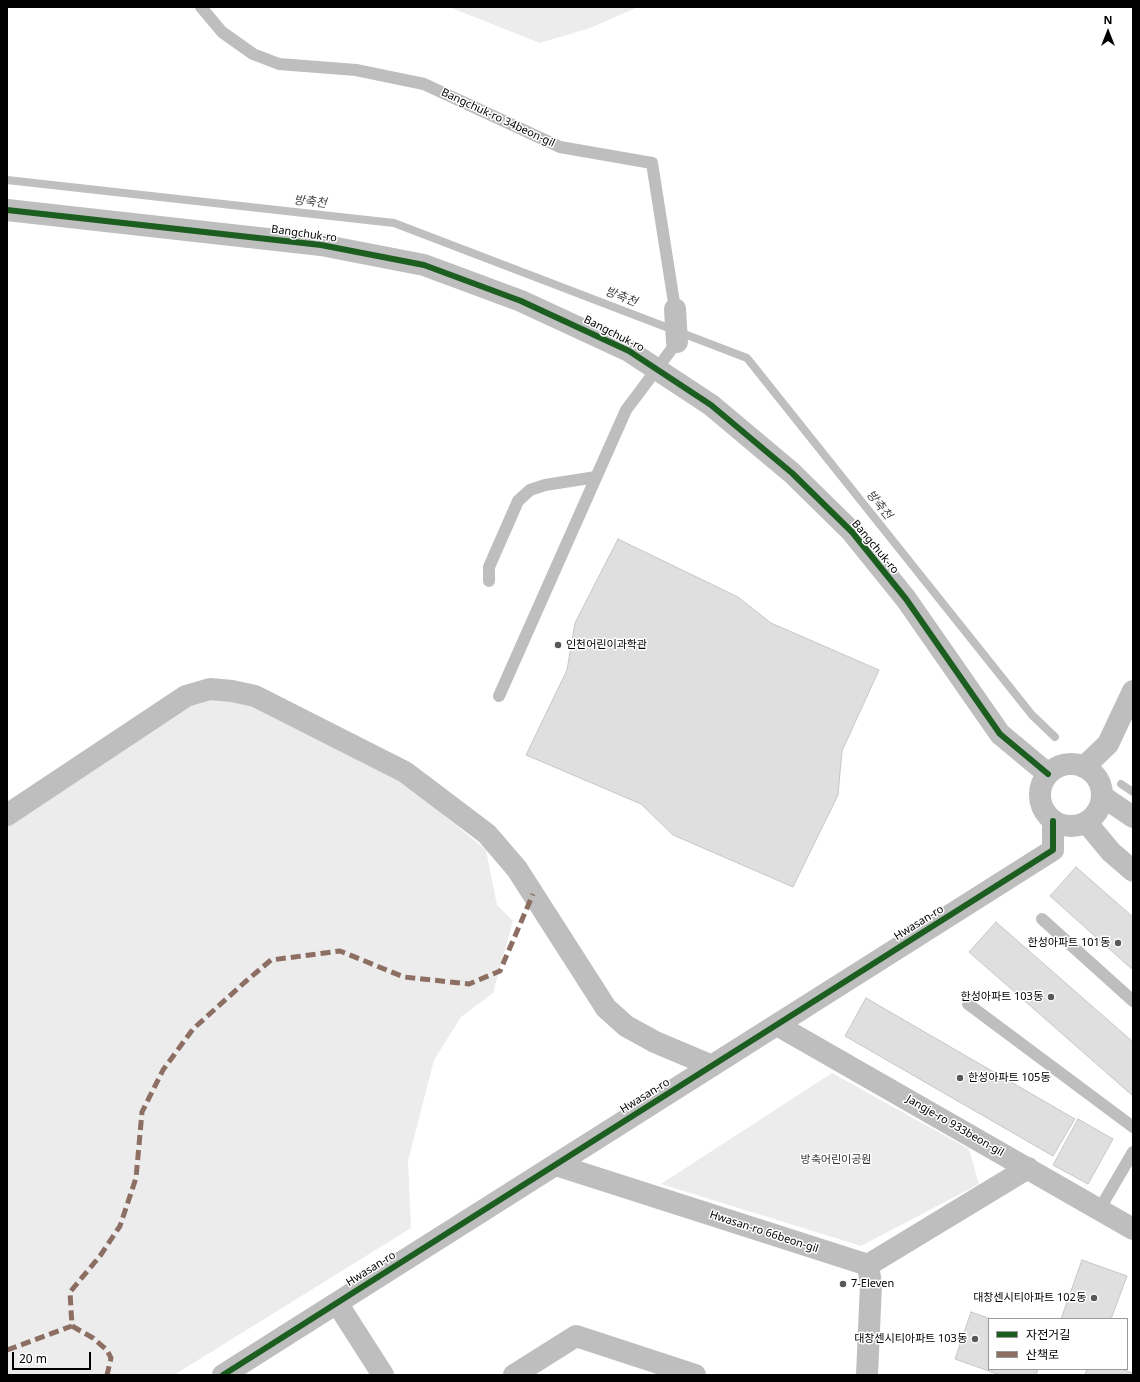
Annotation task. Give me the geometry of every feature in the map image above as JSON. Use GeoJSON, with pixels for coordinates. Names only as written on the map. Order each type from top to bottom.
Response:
{"type":"FeatureCollection","features":[{"type":"Feature","properties":{"kind":"street","name":"Bangchuk-ro"},"geometry":{"type":"LineString","coordinates":[[7,210],[321,245],[424,265],[521,301],[629,351],[711,405],[792,473],[852,532],[906,599],[1000,734],[1048,774]]}},
{"type":"Feature","properties":{"kind":"street","name":"Bangchuk-ro 34beon-gil"},"geometry":{"type":"LineString","coordinates":[[675,309],[677,342]]}},
{"type":"Feature","properties":{"kind":"street"},"geometry":{"type":"LineString","coordinates":[[7,815],[186,696],[210,689],[232,691],[255,696],[405,772],[487,834],[517,869],[606,1008],[626,1026],[655,1042],[712,1066]]}},
{"type":"Feature","properties":{"kind":"street"},"geometry":{"type":"LineString","coordinates":[[1084,766],[1108,744],[1133,691]]}},
{"type":"Feature","properties":{"kind":"street"},"geometry":{"type":"LineString","coordinates":[[1065,764],[1084,766],[1098,779],[1102,796],[1100,807],[1094,816],[1086,822],[1069,826],[1053,821],[1045,813],[1040,803],[1042,783],[1048,774],[1065,764]]}},
{"type":"Feature","properties":{"kind":"street"},"geometry":{"type":"LineString","coordinates":[[1102,796],[1133,818]]}},
{"type":"Feature","properties":{"kind":"street","name":"Hwasan-ro"},"geometry":{"type":"LineString","coordinates":[[223,1375],[1053,850],[1053,821]]}},
{"type":"Feature","properties":{"kind":"street"},"geometry":{"type":"LineString","coordinates":[[1086,822],[1110,852],[1133,872]]}},
{"type":"Feature","properties":{"kind":"street","name":"Jangje-ro 933beon-gil"},"geometry":{"type":"LineString","coordinates":[[777,1025],[1133,1229]]}},
{"type":"Feature","properties":{"kind":"street","name":"Hwasan-ro 66beon-gil"},"geometry":{"type":"LineString","coordinates":[[556,1164],[868,1265]]}},
{"type":"Feature","properties":{"kind":"street"},"geometry":{"type":"LineString","coordinates":[[867,1375],[871,1284],[868,1265],[1028,1168]]}},
{"type":"Feature","properties":{"kind":"street"},"geometry":{"type":"LineString","coordinates":[[337,1303],[383,1375]]}},
{"type":"Feature","properties":{"kind":"street"},"geometry":{"type":"LineString","coordinates":[[514,1375],[576,1336],[695,1375]]}},
{"type":"Feature","properties":{"kind":"lane","name":"Bangchuk-ro 34beon-gil"},"geometry":{"type":"LineString","coordinates":[[201,7],[222,32],[253,54],[279,64],[356,70],[424,84],[560,147],[652,163],[675,309]]}},
{"type":"Feature","properties":{"kind":"lane","name":"Bangchuk-ro 34beon-gil"},"geometry":{"type":"LineString","coordinates":[[499,696],[626,410],[677,342]]}},
{"type":"Feature","properties":{"kind":"lane"},"geometry":{"type":"LineString","coordinates":[[489,581],[488,567],[518,501],[530,490],[545,485],[596,477]]}},
{"type":"Feature","properties":{"kind":"lane"},"geometry":{"type":"LineString","coordinates":[[1042,919],[1133,1001]]}},
{"type":"Feature","properties":{"kind":"lane"},"geometry":{"type":"LineString","coordinates":[[968,1004],[1133,1127]]}},
{"type":"Feature","properties":{"kind":"lane"},"geometry":{"type":"LineString","coordinates":[[1099,1210],[1133,1152]]}},
{"type":"Feature","properties":{"kind":"green space"},"geometry":{"type":"Polygon","coordinates":[[[449,7],[638,7],[590,28],[540,43],[449,7]]]}},
{"type":"Feature","properties":{"kind":"green space"},"geometry":{"type":"Polygon","coordinates":[[[212,697],[239,698],[401,780],[486,850],[497,905],[513,921],[493,993],[461,1017],[434,1060],[408,1161],[411,1228],[174,1375],[7,1375],[7,824],[180,708],[212,697]]]}},
{"type":"Feature","properties":{"kind":"green space","name":"방축어린이공원"},"geometry":{"type":"Polygon","coordinates":[[[832,1073],[969,1149],[979,1184],[861,1246],[661,1184],[832,1073]]]}},
{"type":"Feature","properties":{"kind":"building"},"geometry":{"type":"Polygon","coordinates":[[[618,539],[738,597],[771,623],[879,670],[842,751],[838,795],[793,887],[673,835],[641,804],[526,755],[567,670],[575,623],[618,539]]]}},
{"type":"Feature","properties":{"kind":"building","name":"한성아파트 101동"},"geometry":{"type":"Polygon","coordinates":[[[1076,867],[1133,917],[1133,970],[1050,896],[1076,867]]]}},
{"type":"Feature","properties":{"kind":"building","name":"한성아파트 103동"},"geometry":{"type":"Polygon","coordinates":[[[996,922],[1133,1042],[1133,1096],[969,952],[996,922]]]}},
{"type":"Feature","properties":{"kind":"building","name":"한성아파트 105동"},"geometry":{"type":"Polygon","coordinates":[[[866,998],[1075,1119],[1053,1156],[845,1036],[866,998]]]}},
{"type":"Feature","properties":{"kind":"building"},"geometry":{"type":"Polygon","coordinates":[[[1078,1119],[1113,1139],[1088,1184],[1053,1165],[1078,1119]]]}},
{"type":"Feature","properties":{"kind":"building","name":"대창센시티아파트 102동"},"geometry":{"type":"Polygon","coordinates":[[[1082,1260],[1127,1276],[1111,1318],[1061,1318],[1082,1260]]]}},
{"type":"Feature","properties":{"kind":"building","name":"대창센시티아파트 103동"},"geometry":{"type":"Polygon","coordinates":[[[971,1312],[988,1318],[988,1370],[1038,1370],[1036,1375],[1000,1375],[955,1359],[971,1312]]]}},
{"type":"Feature","properties":{"kind":"building"},"geometry":{"type":"Polygon","coordinates":[[[1087,1370],[1124,1370],[1133,1373],[1133,1375],[1085,1375],[1087,1370]]]}},
{"type":"Feature","properties":{"kind":"waterway","name":"방축천"},"geometry":{"type":"LineString","coordinates":[[7,180],[394,223],[747,358],[1032,715],[1055,737]]}},
{"type":"Feature","properties":{"kind":"waterway","name":"방축천"},"geometry":{"type":"LineString","coordinates":[[1121,784],[1133,792]]}},
{"type":"Feature","properties":{"kind":"marked path"},"geometry":{"type":"LineString","coordinates":[[7,1350],[72,1326],[70,1292],[100,1256],[120,1226],[136,1178],[142,1112],[163,1070],[193,1029],[245,982],[271,960],[340,951],[404,977],[469,984],[500,971],[533,894]]}},
{"type":"Feature","properties":{"kind":"marked path"},"geometry":{"type":"LineString","coordinates":[[72,1326],[93,1338],[107,1350],[111,1358],[107,1375]]}},
{"type":"Feature","properties":{"kind":"cycle path"},"geometry":{"type":"LineString","coordinates":[[7,210],[321,245],[424,265],[521,301],[629,351],[711,405],[792,473],[852,532],[906,599],[1000,734],[1048,774]]}},
{"type":"Feature","properties":{"kind":"cycle path"},"geometry":{"type":"LineString","coordinates":[[223,1375],[1053,850],[1053,821]]}},
{"type":"Feature","properties":{"kind":"place","name":"인천어린이과학관"},"geometry":{"type":"Point","coordinates":[558,645]}},
{"type":"Feature","properties":{"kind":"place","name":"한성아파트 101동"},"geometry":{"type":"Point","coordinates":[1118,943]}},
{"type":"Feature","properties":{"kind":"place","name":"한성아파트 103동"},"geometry":{"type":"Point","coordinates":[1051,997]}},
{"type":"Feature","properties":{"kind":"place","name":"한성아파트 105동"},"geometry":{"type":"Point","coordinates":[960,1078]}},
{"type":"Feature","properties":{"kind":"place","name":"7-Eleven"},"geometry":{"type":"Point","coordinates":[843,1284]}},
{"type":"Feature","properties":{"kind":"place","name":"대창센시티아파트 102동"},"geometry":{"type":"Point","coordinates":[1094,1298]}},
{"type":"Feature","properties":{"kind":"place","name":"대창센시티아파트 103동"},"geometry":{"type":"Point","coordinates":[975,1339]}}]}
